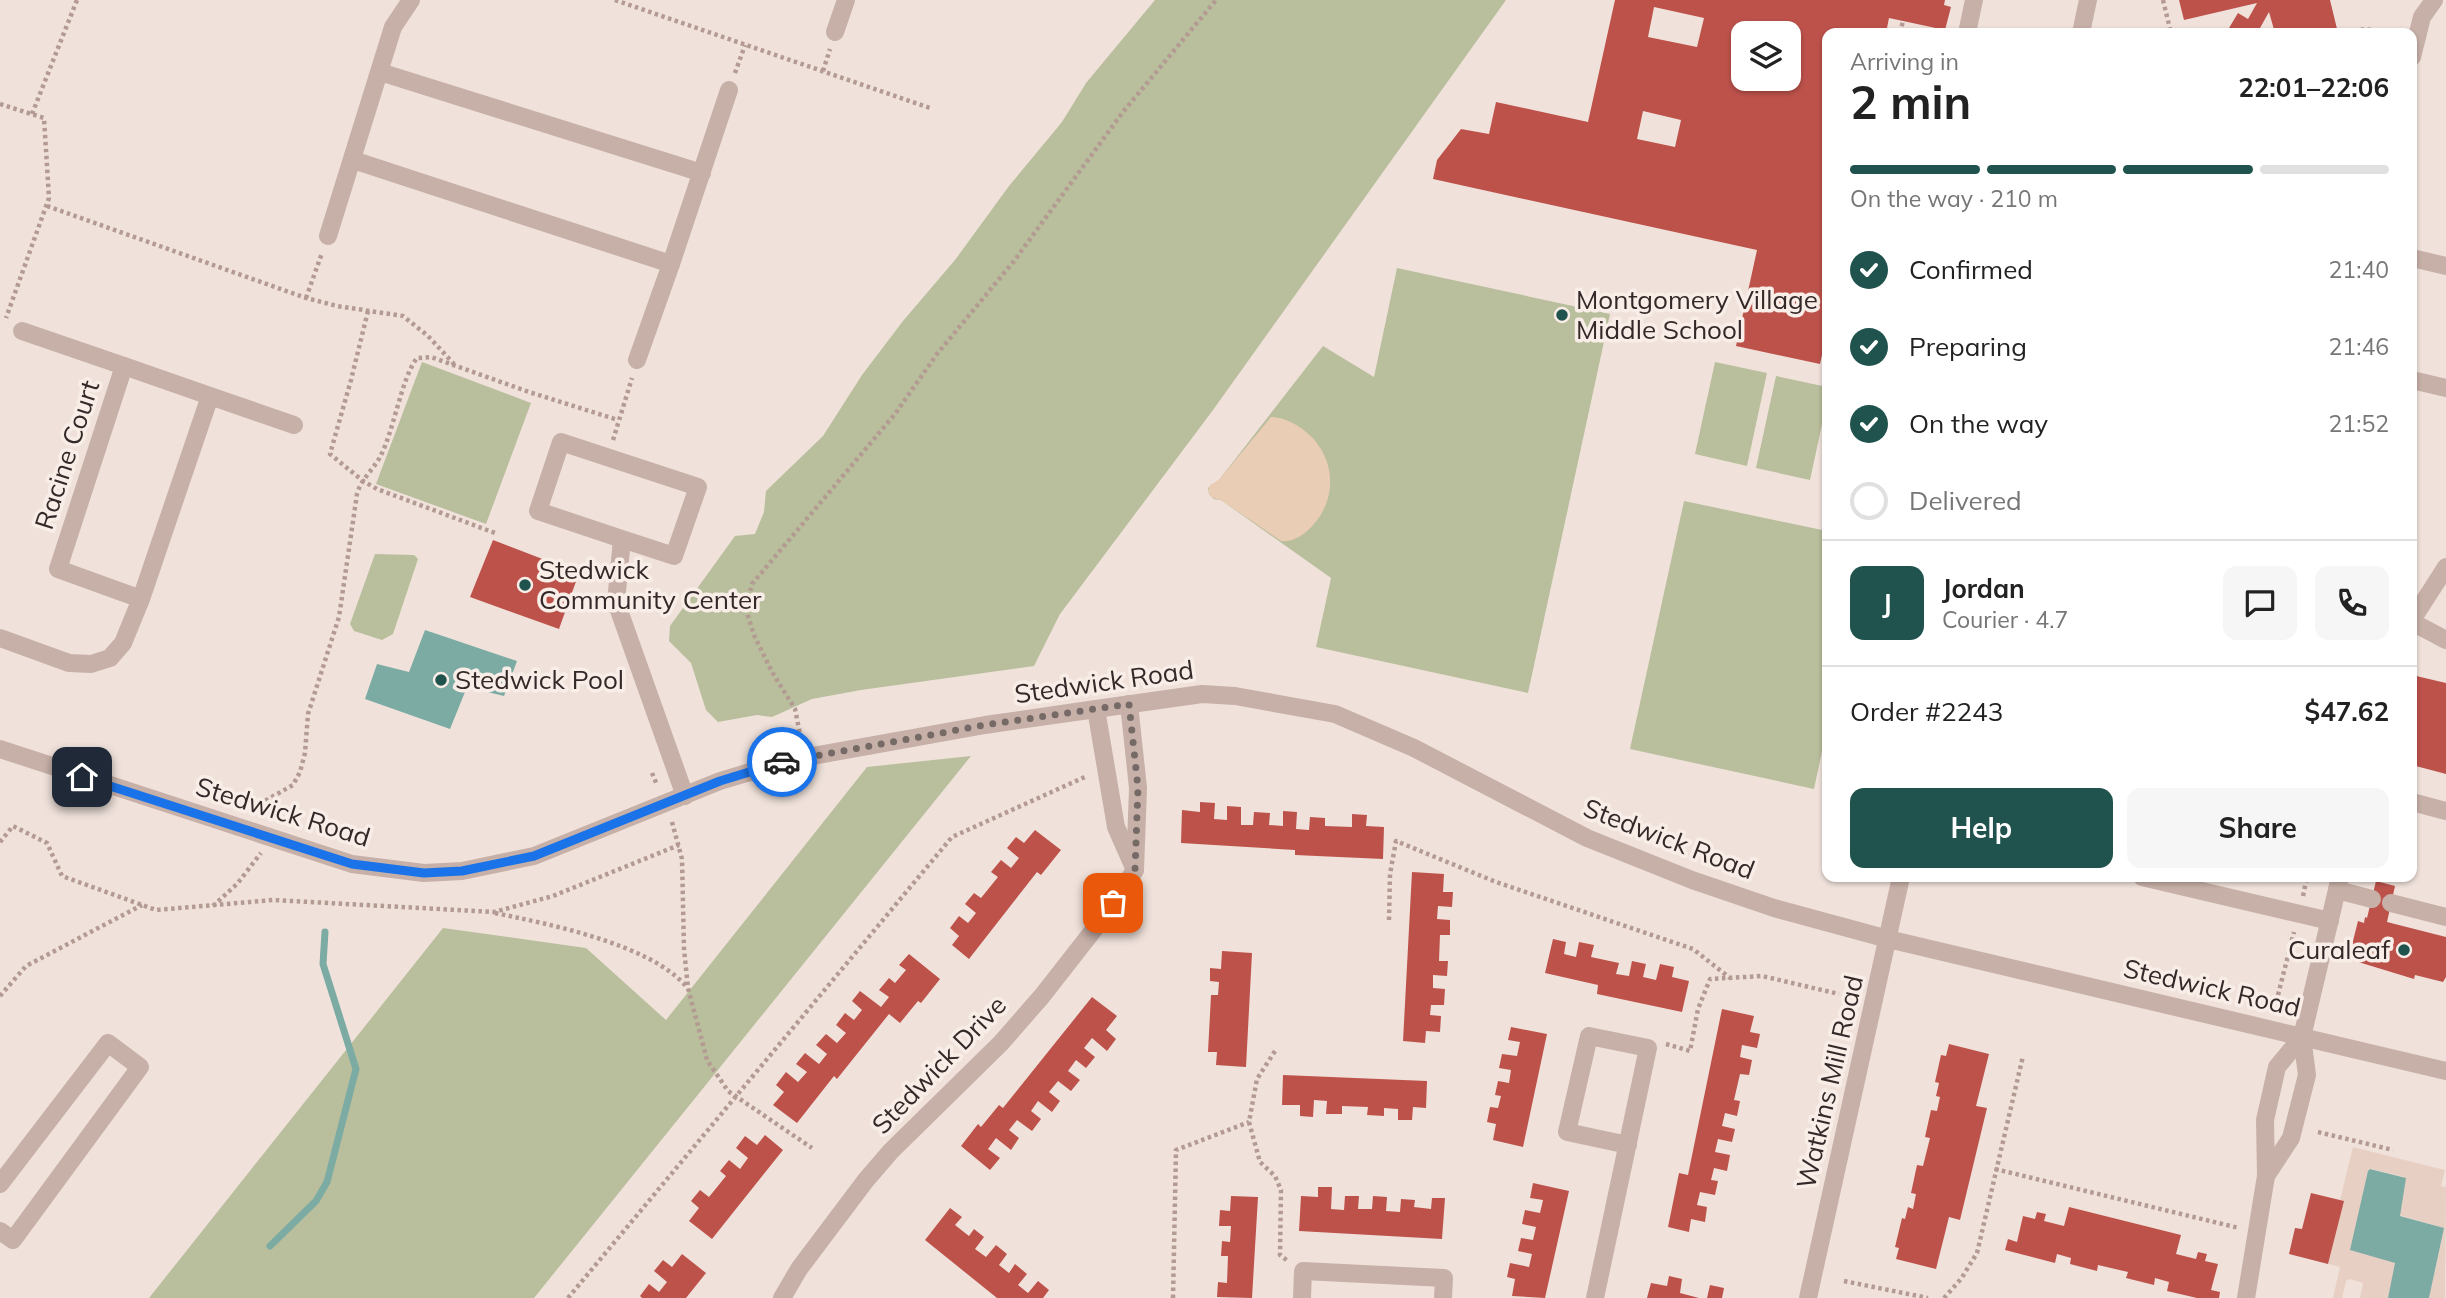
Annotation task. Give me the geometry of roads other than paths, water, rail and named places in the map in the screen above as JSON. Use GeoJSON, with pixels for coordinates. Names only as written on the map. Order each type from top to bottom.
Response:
{"type":"FeatureCollection","features":[{"type":"Feature","properties":{"kind":"street"},"geometry":{"type":"LineString","coordinates":[[328,236],[394,27],[411,0]]}},
{"type":"Feature","properties":{"kind":"street"},"geometry":{"type":"LineString","coordinates":[[835,33],[846,0]]}},
{"type":"Feature","properties":{"kind":"street"},"geometry":{"type":"LineString","coordinates":[[1968,28],[1974,0]]}},
{"type":"Feature","properties":{"kind":"street"},"geometry":{"type":"LineString","coordinates":[[2082,28],[2088,0]]}},
{"type":"Feature","properties":{"kind":"street"},"geometry":{"type":"LineString","coordinates":[[2417,37],[2422,17],[2434,0]]}},
{"type":"Feature","properties":{"kind":"street"},"geometry":{"type":"LineString","coordinates":[[380,72],[702,173]]}},
{"type":"Feature","properties":{"kind":"street"},"geometry":{"type":"LineString","coordinates":[[638,360],[729,90]]}},
{"type":"Feature","properties":{"kind":"street"},"geometry":{"type":"LineString","coordinates":[[353,160],[671,264]]}},
{"type":"Feature","properties":{"kind":"street"},"geometry":{"type":"LineString","coordinates":[[2417,259],[2446,266]]}},
{"type":"Feature","properties":{"kind":"street"},"geometry":{"type":"LineString","coordinates":[[22,331],[124,366]]}},
{"type":"Feature","properties":{"kind":"street","name":"Racine Court"},"geometry":{"type":"LineString","coordinates":[[141,599],[58,569],[124,366],[294,425]]}},
{"type":"Feature","properties":{"kind":"street"},"geometry":{"type":"LineString","coordinates":[[2417,381],[2446,388]]}},
{"type":"Feature","properties":{"kind":"street"},"geometry":{"type":"LineString","coordinates":[[0,638],[69,663],[92,664],[110,658],[123,643],[141,599],[210,396]]}},
{"type":"Feature","properties":{"kind":"street"},"geometry":{"type":"LineString","coordinates":[[561,442],[698,487],[674,556],[622,538],[538,511],[561,442]]}},
{"type":"Feature","properties":{"kind":"street"},"geometry":{"type":"LineString","coordinates":[[622,538],[616,602],[685,796]]}},
{"type":"Feature","properties":{"kind":"street"},"geometry":{"type":"LineString","coordinates":[[2417,613],[2446,567]]}},
{"type":"Feature","properties":{"kind":"street"},"geometry":{"type":"LineString","coordinates":[[2417,624],[2446,640]]}},
{"type":"Feature","properties":{"kind":"street","name":"Stedwick Road"},"geometry":{"type":"LineString","coordinates":[[0,749],[352,864],[424,873],[462,871],[534,856],[720,781],[805,757],[985,725],[1129,704],[1202,694],[1235,696],[1335,714],[1414,748],[1598,843],[1774,908],[1888,939],[2446,1071]]}},
{"type":"Feature","properties":{"kind":"street"},"geometry":{"type":"LineString","coordinates":[[1129,704],[1138,788],[1135,870]]}},
{"type":"Feature","properties":{"kind":"street"},"geometry":{"type":"LineString","coordinates":[[1096,709],[1116,827],[1135,870]]}},
{"type":"Feature","properties":{"kind":"street"},"geometry":{"type":"LineString","coordinates":[[2417,803],[2446,811]]}},
{"type":"Feature","properties":{"kind":"street","name":"Stedwick Drive"},"geometry":{"type":"LineString","coordinates":[[782,1298],[799,1269],[866,1180],[891,1151],[1000,1043],[1042,996],[1103,918],[1135,870]]}},
{"type":"Feature","properties":{"kind":"street","name":"Watkins Mill Road"},"geometry":{"type":"LineString","coordinates":[[1808,1298],[1900,882]]}},
{"type":"Feature","properties":{"kind":"street"},"geometry":{"type":"LineString","coordinates":[[2163,882],[2329,921]]}},
{"type":"Feature","properties":{"kind":"street"},"geometry":{"type":"LineString","coordinates":[[2266,1176],[2291,1138],[2307,1075],[2302,1037],[2338,883],[2372,899]]}},
{"type":"Feature","properties":{"kind":"street"},"geometry":{"type":"LineString","coordinates":[[2391,903],[2446,917]]}},
{"type":"Feature","properties":{"kind":"street"},"geometry":{"type":"LineString","coordinates":[[1595,1298],[1628,1145],[1648,1048],[1589,1036],[1567,1132],[1628,1145]]}},
{"type":"Feature","properties":{"kind":"street"},"geometry":{"type":"LineString","coordinates":[[2246,1298],[2266,1176],[2265,1120],[2277,1067],[2302,1037]]}},
{"type":"Feature","properties":{"kind":"street"},"geometry":{"type":"LineString","coordinates":[[0,1184],[108,1043],[140,1067],[13,1240],[0,1231]]}},
{"type":"Feature","properties":{"kind":"street"},"geometry":{"type":"LineString","coordinates":[[1302,1298],[1303,1271],[1444,1278],[1443,1298]]}},
{"type":"Feature","properties":{"kind":"water","name":"Stedwick Pool"},"geometry":{"type":"Polygon","coordinates":[[[425,630],[517,661],[504,696],[467,687],[450,729],[365,699],[377,664],[409,672],[425,630]]]}},
{"type":"Feature","properties":{"kind":"water"},"geometry":{"type":"Polygon","coordinates":[[[2370,1169],[2406,1178],[2400,1216],[2444,1228],[2429,1298],[2388,1298],[2395,1263],[2350,1250],[2370,1169]]]}},
{"type":"Feature","properties":{"kind":"waterway"},"geometry":{"type":"LineString","coordinates":[[270,1246],[316,1201],[327,1182],[356,1069],[323,964],[325,932]]}},
{"type":"Feature","properties":{"kind":"place","name":"Montgomery Village Middle School"},"geometry":{"type":"Point","coordinates":[1562,315]}},
{"type":"Feature","properties":{"kind":"place","name":"Stedwick Community Center"},"geometry":{"type":"Point","coordinates":[525,585]}},
{"type":"Feature","properties":{"kind":"place","name":"Stedwick Pool"},"geometry":{"type":"Point","coordinates":[441,680]}},
{"type":"Feature","properties":{"kind":"place","name":"Curaleaf"},"geometry":{"type":"Point","coordinates":[2404,950]}}]}
